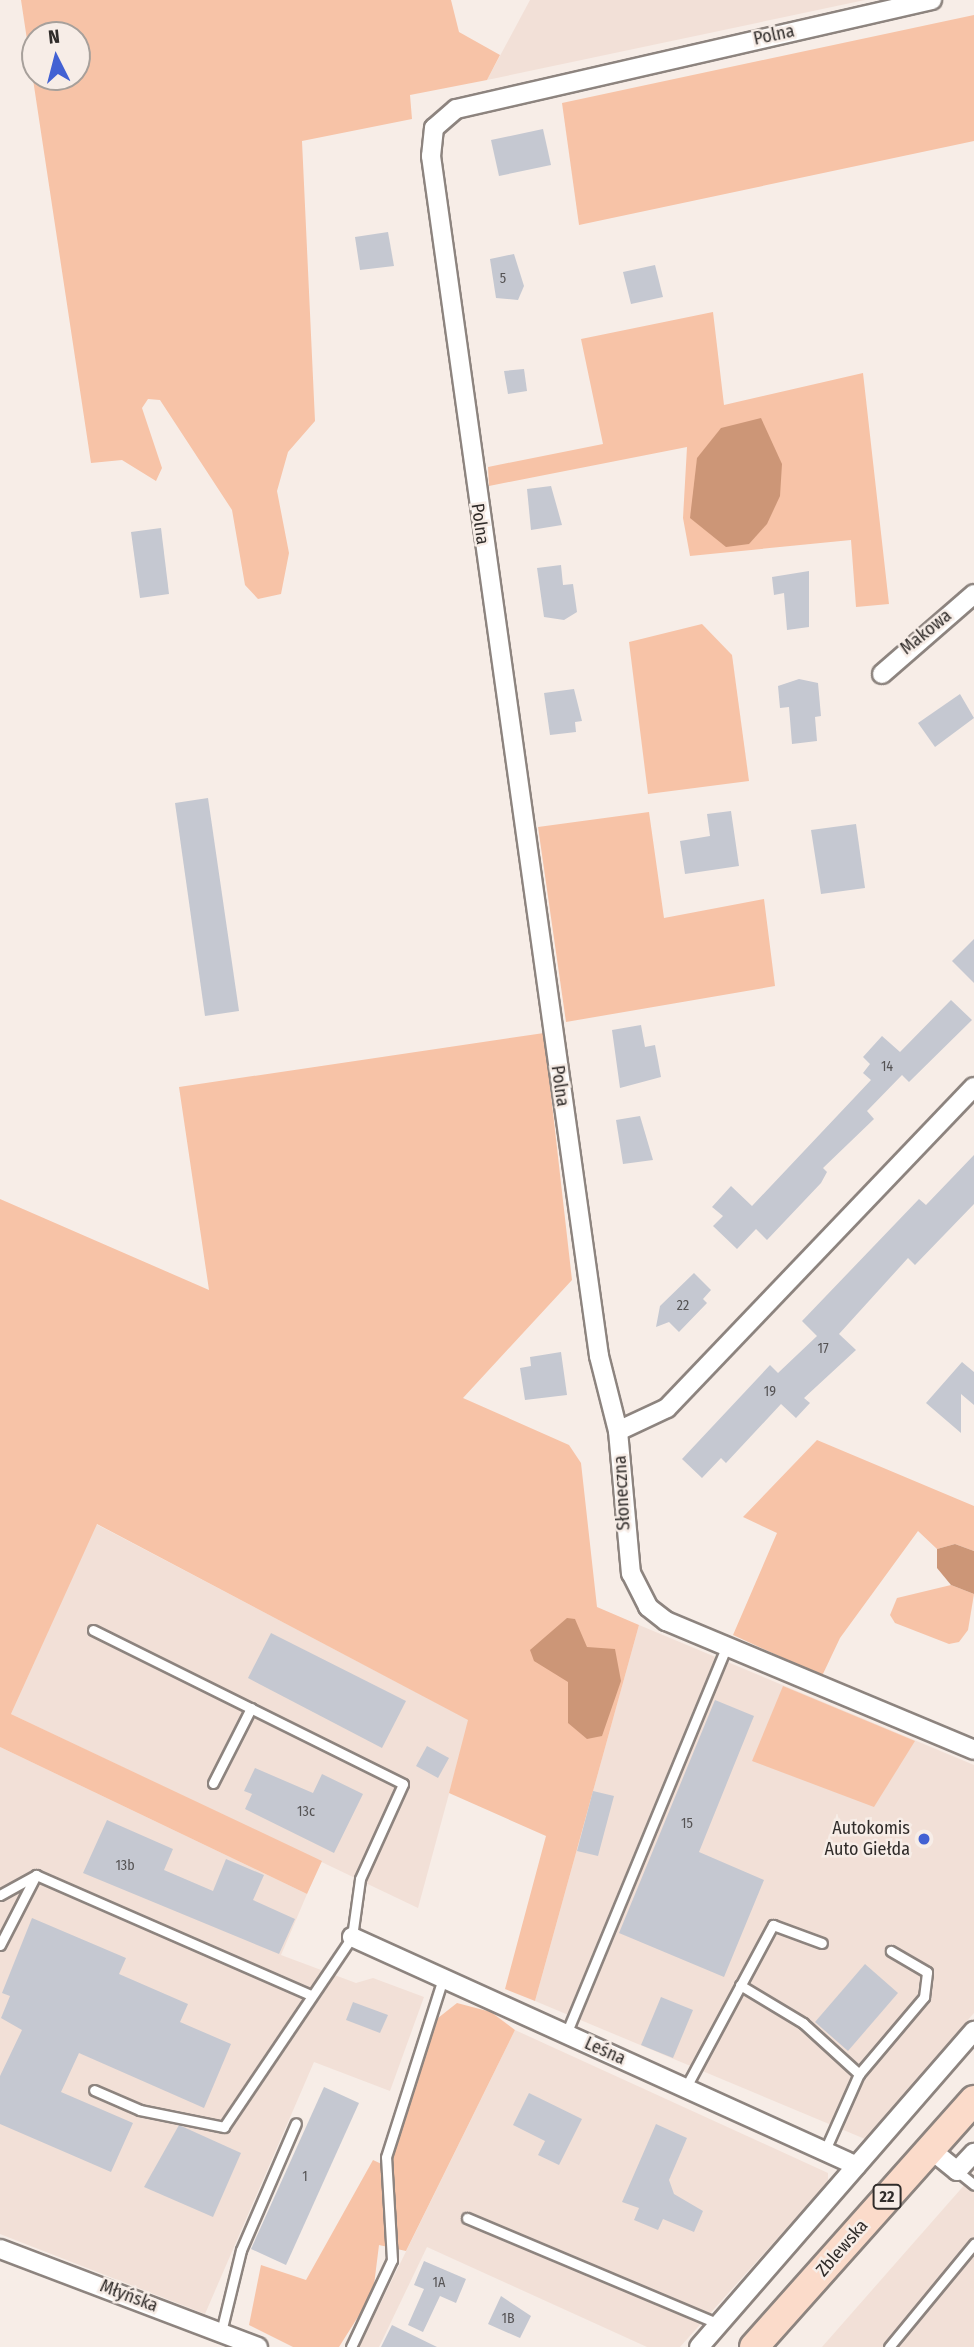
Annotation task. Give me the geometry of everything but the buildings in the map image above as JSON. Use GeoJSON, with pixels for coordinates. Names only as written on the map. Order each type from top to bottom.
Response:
{"type":"FeatureCollection","features":[{"type":"Feature","properties":{"kind":"main road","name":"Zblewska"},"geometry":{"type":"LineString","coordinates":[[754,2347],[974,2100]]}},
{"type":"Feature","properties":{"kind":"street","name":"Polna"},"geometry":{"type":"LineString","coordinates":[[618,1432],[599,1356],[471,460],[431,156],[433,128],[456,109],[932,0]]}},
{"type":"Feature","properties":{"kind":"street","name":"Makowa"},"geometry":{"type":"LineString","coordinates":[[882,674],[974,594]]}},
{"type":"Feature","properties":{"kind":"street","name":"Słoneczna"},"geometry":{"type":"LineString","coordinates":[[974,1087],[667,1408],[618,1432],[622,1519],[638,1593],[666,1621],[974,1750]]}},
{"type":"Feature","properties":{"kind":"street","name":"Leśna"},"geometry":{"type":"LineString","coordinates":[[352,1937],[826,2148],[857,2166]]}},
{"type":"Feature","properties":{"kind":"street"},"geometry":{"type":"LineString","coordinates":[[699,2347],[974,2031]]}},
{"type":"Feature","properties":{"kind":"street"},"geometry":{"type":"LineString","coordinates":[[930,2149],[957,2171],[974,2153]]}},
{"type":"Feature","properties":{"kind":"street","name":"Młyńska"},"geometry":{"type":"LineString","coordinates":[[0,2249],[258,2347]]}},
{"type":"Feature","properties":{"kind":"lane"},"geometry":{"type":"LineString","coordinates":[[93,1630],[403,1784],[360,1879],[352,1937],[224,2127],[140,2110],[94,2090]]}},
{"type":"Feature","properties":{"kind":"lane"},"geometry":{"type":"LineString","coordinates":[[566,2034],[726,1647]]}},
{"type":"Feature","properties":{"kind":"lane"},"geometry":{"type":"LineString","coordinates":[[213,1783],[251,1708]]}},
{"type":"Feature","properties":{"kind":"lane"},"geometry":{"type":"LineString","coordinates":[[36,1875],[311,1995]]}},
{"type":"Feature","properties":{"kind":"lane"},"geometry":{"type":"LineString","coordinates":[[0,1895],[36,1875]]}},
{"type":"Feature","properties":{"kind":"lane"},"geometry":{"type":"LineString","coordinates":[[0,1945],[36,1875]]}},
{"type":"Feature","properties":{"kind":"lane"},"geometry":{"type":"LineString","coordinates":[[686,2087],[773,1924],[822,1943]]}},
{"type":"Feature","properties":{"kind":"lane"},"geometry":{"type":"LineString","coordinates":[[826,2148],[859,2074],[925,1997],[927,1972],[891,1951]]}},
{"type":"Feature","properties":{"kind":"lane"},"geometry":{"type":"LineString","coordinates":[[351,2347],[391,2260],[386,2157],[443,1978]]}},
{"type":"Feature","properties":{"kind":"lane"},"geometry":{"type":"LineString","coordinates":[[740,1985],[803,2024],[859,2074]]}},
{"type":"Feature","properties":{"kind":"lane"},"geometry":{"type":"LineString","coordinates":[[221,2332],[241,2250],[296,2123]]}},
{"type":"Feature","properties":{"kind":"lane"},"geometry":{"type":"LineString","coordinates":[[957,2171],[974,2185]]}},
{"type":"Feature","properties":{"kind":"lane"},"geometry":{"type":"LineString","coordinates":[[467,2218],[719,2324]]}},
{"type":"Feature","properties":{"kind":"lane"},"geometry":{"type":"LineString","coordinates":[[889,2347],[974,2244]]}},
{"type":"Feature","properties":{"kind":"shaded area"},"geometry":{"type":"Polygon","coordinates":[[[21,0],[451,0],[459,32],[500,55],[487,80],[410,95],[412,119],[302,141],[315,421],[288,452],[277,491],[289,553],[281,594],[258,599],[245,585],[232,510],[160,400],[148,399],[142,408],[162,468],[156,481],[122,460],[91,463],[35,91],[91,91],[91,21],[24,21],[21,0]]]}},
{"type":"Feature","properties":{"kind":"shaded area"},"geometry":{"type":"Polygon","coordinates":[[[530,0],[865,0],[487,80],[530,0]]]}},
{"type":"Feature","properties":{"kind":"shaded area"},"geometry":{"type":"Polygon","coordinates":[[[974,15],[974,141],[579,225],[562,103],[974,15]]]}},
{"type":"Feature","properties":{"kind":"shaded area"},"geometry":{"type":"Polygon","coordinates":[[[713,312],[724,405],[863,373],[889,604],[856,607],[851,540],[690,556],[683,518],[687,447],[489,486],[488,467],[603,444],[581,339],[713,312]]]}},
{"type":"Feature","properties":{"kind":"shaded area"},"geometry":{"type":"Polygon","coordinates":[[[761,418],[782,464],[780,496],[767,524],[749,544],[726,547],[690,518],[697,458],[721,428],[761,418]]]}},
{"type":"Feature","properties":{"kind":"shaded area"},"geometry":{"type":"Polygon","coordinates":[[[702,624],[732,655],[749,781],[648,794],[629,642],[702,624]]]}},
{"type":"Feature","properties":{"kind":"shaded area"},"geometry":{"type":"Polygon","coordinates":[[[649,812],[664,918],[764,899],[775,986],[566,1022],[538,827],[649,812]]]}},
{"type":"Feature","properties":{"kind":"shaded area"},"geometry":{"type":"Polygon","coordinates":[[[544,1033],[572,1280],[463,1398],[569,1445],[581,1463],[597,1607],[639,1625],[535,2001],[505,1989],[546,1836],[449,1793],[468,1720],[97,1524],[11,1714],[322,1861],[307,1894],[0,1747],[0,1199],[209,1290],[179,1087],[544,1033]]]}},
{"type":"Feature","properties":{"kind":"shaded area"},"geometry":{"type":"Polygon","coordinates":[[[817,1440],[974,1506],[974,1551],[955,1544],[937,1549],[918,1531],[840,1638],[822,1676],[733,1635],[777,1533],[743,1517],[817,1440]]]}},
{"type":"Feature","properties":{"kind":"shaded area"},"geometry":{"type":"Polygon","coordinates":[[[96,1524],[469,1720],[418,1908],[11,1714],[96,1524]]]}},
{"type":"Feature","properties":{"kind":"shaded area"},"geometry":{"type":"Polygon","coordinates":[[[955,1544],[974,1551],[974,1594],[951,1585],[937,1568],[937,1549],[955,1544]]]}},
{"type":"Feature","properties":{"kind":"shaded area"},"geometry":{"type":"Polygon","coordinates":[[[951,1585],[974,1594],[968,1630],[959,1642],[949,1644],[895,1623],[890,1615],[897,1598],[951,1585]]]}},
{"type":"Feature","properties":{"kind":"shaded area"},"geometry":{"type":"Polygon","coordinates":[[[567,1618],[575,1619],[587,1647],[615,1649],[621,1681],[602,1736],[587,1739],[568,1723],[568,1682],[534,1661],[530,1650],[567,1618]]]}},
{"type":"Feature","properties":{"kind":"shaded area"},"geometry":{"type":"Polygon","coordinates":[[[639,1625],[974,1765],[974,2013],[865,2139],[535,2001],[639,1625]]]}},
{"type":"Feature","properties":{"kind":"shaded area"},"geometry":{"type":"Polygon","coordinates":[[[783,1686],[915,1741],[874,1807],[752,1761],[783,1686]]]}},
{"type":"Feature","properties":{"kind":"shaded area"},"geometry":{"type":"Polygon","coordinates":[[[0,1747],[307,1894],[281,1955],[356,1983],[373,1978],[424,1997],[390,2091],[314,2062],[205,2314],[0,2234],[0,1747]]]}},
{"type":"Feature","properties":{"kind":"shaded area"},"geometry":{"type":"Polygon","coordinates":[[[457,2003],[491,2012],[515,2030],[406,2251],[379,2245],[373,2293],[339,2347],[293,2347],[249,2325],[261,2265],[306,2280],[373,2160],[388,2167],[429,2037],[438,2018],[457,2003]]]}},
{"type":"Feature","properties":{"kind":"shaded area"},"geometry":{"type":"Polygon","coordinates":[[[515,2030],[828,2173],[828,2182],[680,2347],[647,2347],[427,2247],[379,2347],[359,2347],[515,2030]]]}},
{"type":"Feature","properties":{"kind":"shaded area"},"geometry":{"type":"Polygon","coordinates":[[[974,2174],[974,2347],[822,2347],[974,2174]]]}},
{"type":"Feature","properties":{"kind":"place","name":"Autokomis Auto Giełda"},"geometry":{"type":"Point","coordinates":[924,1839]}}]}
